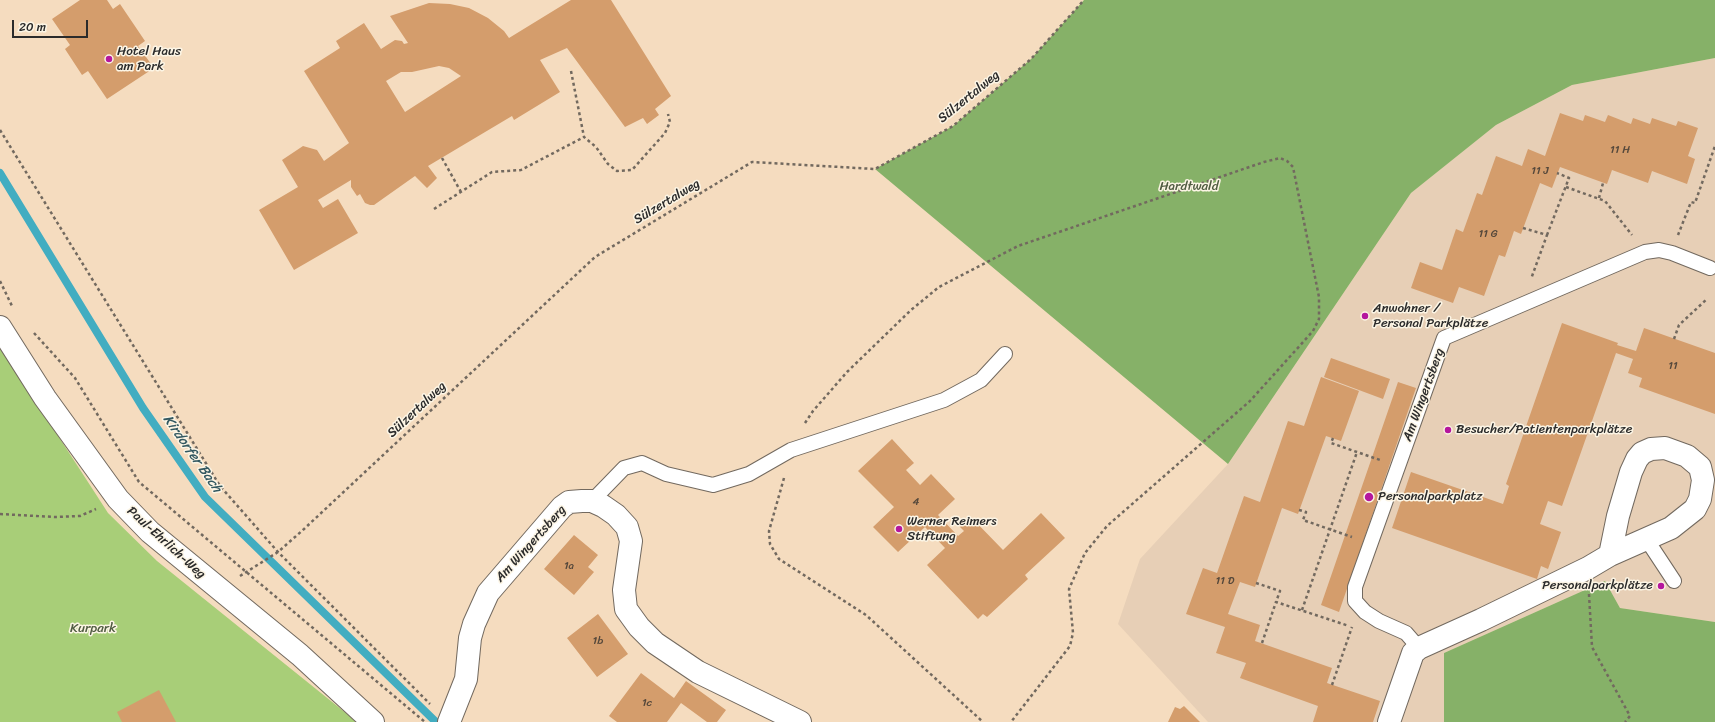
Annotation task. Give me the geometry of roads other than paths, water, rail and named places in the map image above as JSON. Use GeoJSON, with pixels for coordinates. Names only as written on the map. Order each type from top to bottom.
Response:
{"type":"FeatureCollection","features":[{"type":"Feature","properties":{"kind":"street","name":"Paul-Ehrlich-Weg"},"geometry":{"type":"LineString","coordinates":[[0,327],[45,398],[118,499],[150,532],[300,655],[373,722]]}},
{"type":"Feature","properties":{"kind":"street"},"geometry":{"type":"LineString","coordinates":[[1389,722],[1413,653],[1419,648],[1481,620],[1588,568],[1610,555],[1647,540],[1671,528],[1688,516],[1695,509],[1700,499],[1702,480],[1700,467],[1688,456],[1665,448],[1650,449],[1637,459],[1631,472],[1618,516],[1610,555]]}},
{"type":"Feature","properties":{"kind":"street","name":"Am Wingertsberg"},"geometry":{"type":"LineString","coordinates":[[450,720],[466,679],[470,638],[474,624],[488,593],[565,504],[574,501],[592,501]]}},
{"type":"Feature","properties":{"kind":"street"},"geometry":{"type":"LineString","coordinates":[[592,501],[610,511],[627,527],[632,541],[624,590],[626,609],[639,628],[655,643],[698,672],[800,722]]}},
{"type":"Feature","properties":{"kind":"lane","name":"Am Wingertsberg"},"geometry":{"type":"LineString","coordinates":[[1419,648],[1406,632],[1379,621],[1365,612],[1355,601],[1355,587],[1444,338],[1644,252],[1659,250],[1672,252],[1710,268]]}},
{"type":"Feature","properties":{"kind":"lane"},"geometry":{"type":"LineString","coordinates":[[592,501],[624,468],[642,463],[666,474],[713,486],[749,474],[792,450],[944,400],[981,380],[1005,354]]}},
{"type":"Feature","properties":{"kind":"lane"},"geometry":{"type":"LineString","coordinates":[[1647,540],[1674,581]]}},
{"type":"Feature","properties":{"kind":"waterway","name":"Kirdorfer Bach"},"geometry":{"type":"LineString","coordinates":[[0,173],[143,408],[205,497],[436,722]]}},
{"type":"Feature","properties":{"kind":"place","name":"Hotel Haus am Park"},"geometry":{"type":"Point","coordinates":[109,59]}},
{"type":"Feature","properties":{"kind":"place","name":"Anwohner / Personal Parkplätze"},"geometry":{"type":"Point","coordinates":[1365,316]}},
{"type":"Feature","properties":{"kind":"place","name":"Besucher/Patientenparkplätze"},"geometry":{"type":"Point","coordinates":[1448,430]}},
{"type":"Feature","properties":{"kind":"place","name":"Personalparkplatz"},"geometry":{"type":"Point","coordinates":[1369,497]}},
{"type":"Feature","properties":{"kind":"place","name":"Werner Reimers Stiftung"},"geometry":{"type":"Point","coordinates":[899,529]}},
{"type":"Feature","properties":{"kind":"place","name":"Personalparkplätze"},"geometry":{"type":"Point","coordinates":[1661,586]}},
{"type":"Feature","properties":{"kind":"park label","name":"Hardtwald"},"geometry":{"type":"Point","coordinates":[1189,187]}},
{"type":"Feature","properties":{"kind":"park label","name":"Kurpark"},"geometry":{"type":"Point","coordinates":[93,629]}}]}
